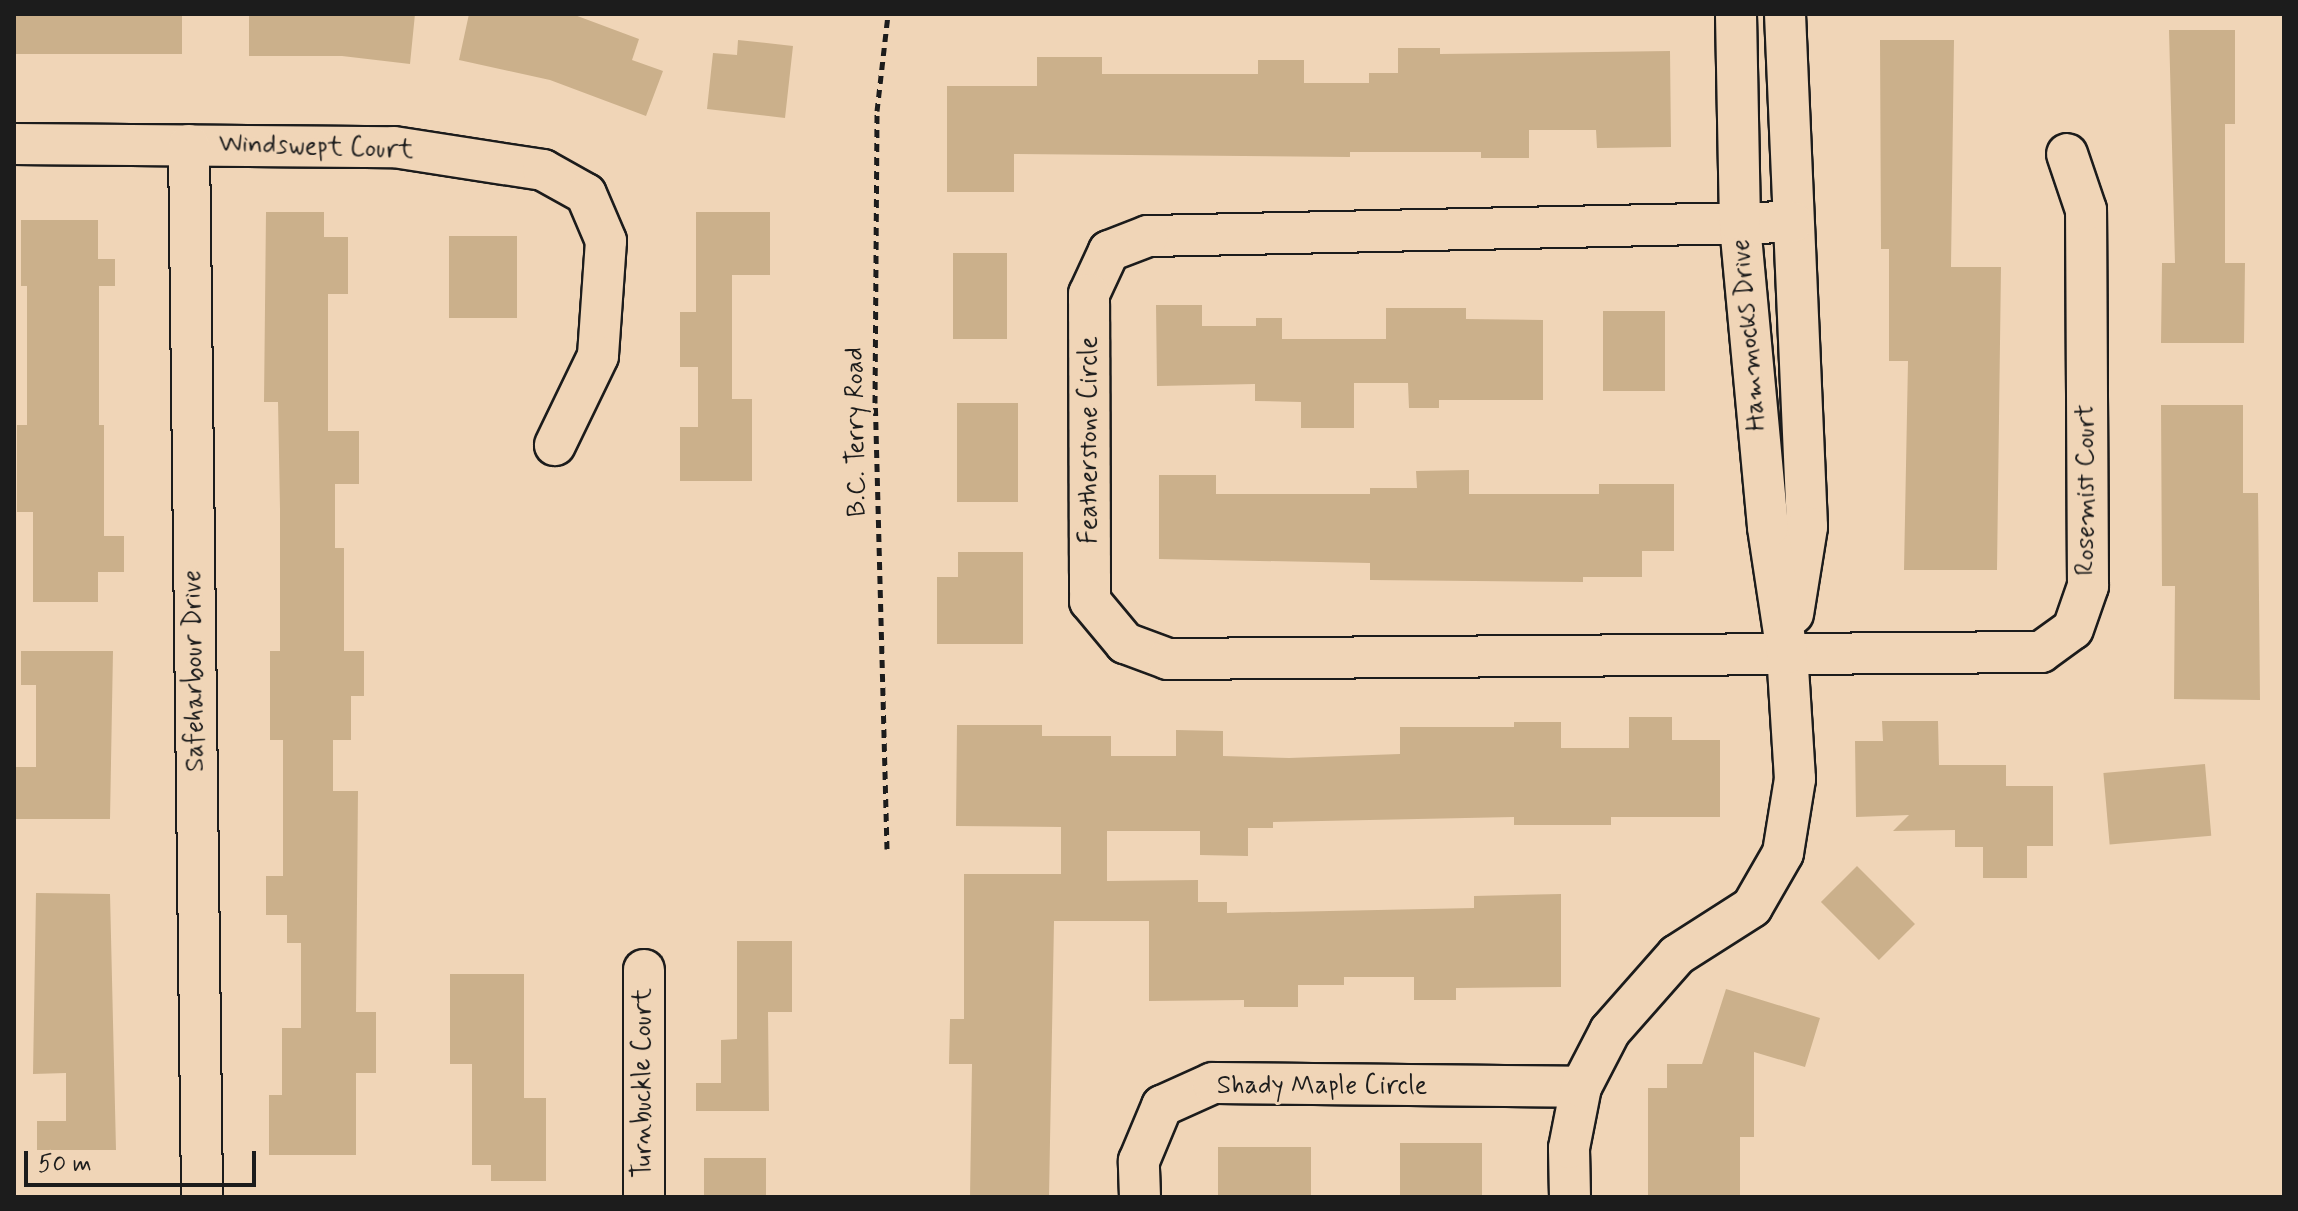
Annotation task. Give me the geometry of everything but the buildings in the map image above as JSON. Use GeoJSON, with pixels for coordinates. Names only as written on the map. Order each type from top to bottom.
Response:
{"type":"FeatureCollection","features":[{"type":"Feature","properties":{"kind":"street","name":"Hammocks Drive"},"geometry":{"type":"LineString","coordinates":[[1570,1197],[1569,1148],[1581,1087],[1610,1031],[1677,955],[1752,907],[1783,853],[1795,779],[1787,653],[1768,527],[1740,223],[1736,14]]}},
{"type":"Feature","properties":{"kind":"street","name":"Hammocks Drive"},"geometry":{"type":"LineString","coordinates":[[1785,14],[1807,527],[1787,653]]}},
{"type":"Feature","properties":{"kind":"street","name":"Windswept Court"},"geometry":{"type":"LineString","coordinates":[[14,144],[394,147],[543,170],[586,194],[606,241],[598,356],[555,445]]}},
{"type":"Feature","properties":{"kind":"street","name":"Safeharbour Drive"},"geometry":{"type":"LineString","coordinates":[[189,145],[202,1197]]}},
{"type":"Feature","properties":{"kind":"street","name":"Rosemist Court"},"geometry":{"type":"LineString","coordinates":[[1787,653],[2041,652],[2073,629],[2088,586],[2086,210],[2067,154]]}},
{"type":"Feature","properties":{"kind":"street","name":"Featherstone Circle"},"geometry":{"type":"LineString","coordinates":[[1787,653],[1168,659],[1125,643],[1090,601],[1089,294],[1109,251],[1148,236],[1792,222]]}},
{"type":"Feature","properties":{"kind":"street","name":"Turnbuckle Court"},"geometry":{"type":"LineString","coordinates":[[644,970],[644,1197]]}},
{"type":"Feature","properties":{"kind":"street","name":"Shady Maple Circle"},"geometry":{"type":"LineString","coordinates":[[1140,1197],[1139,1161],[1162,1106],[1213,1083],[1581,1087]]}},
{"type":"Feature","properties":{"kind":"path","name":"B.C. Terry Road"},"geometry":{"type":"LineString","coordinates":[[887,849],[875,387],[877,111],[888,14]]}}]}
